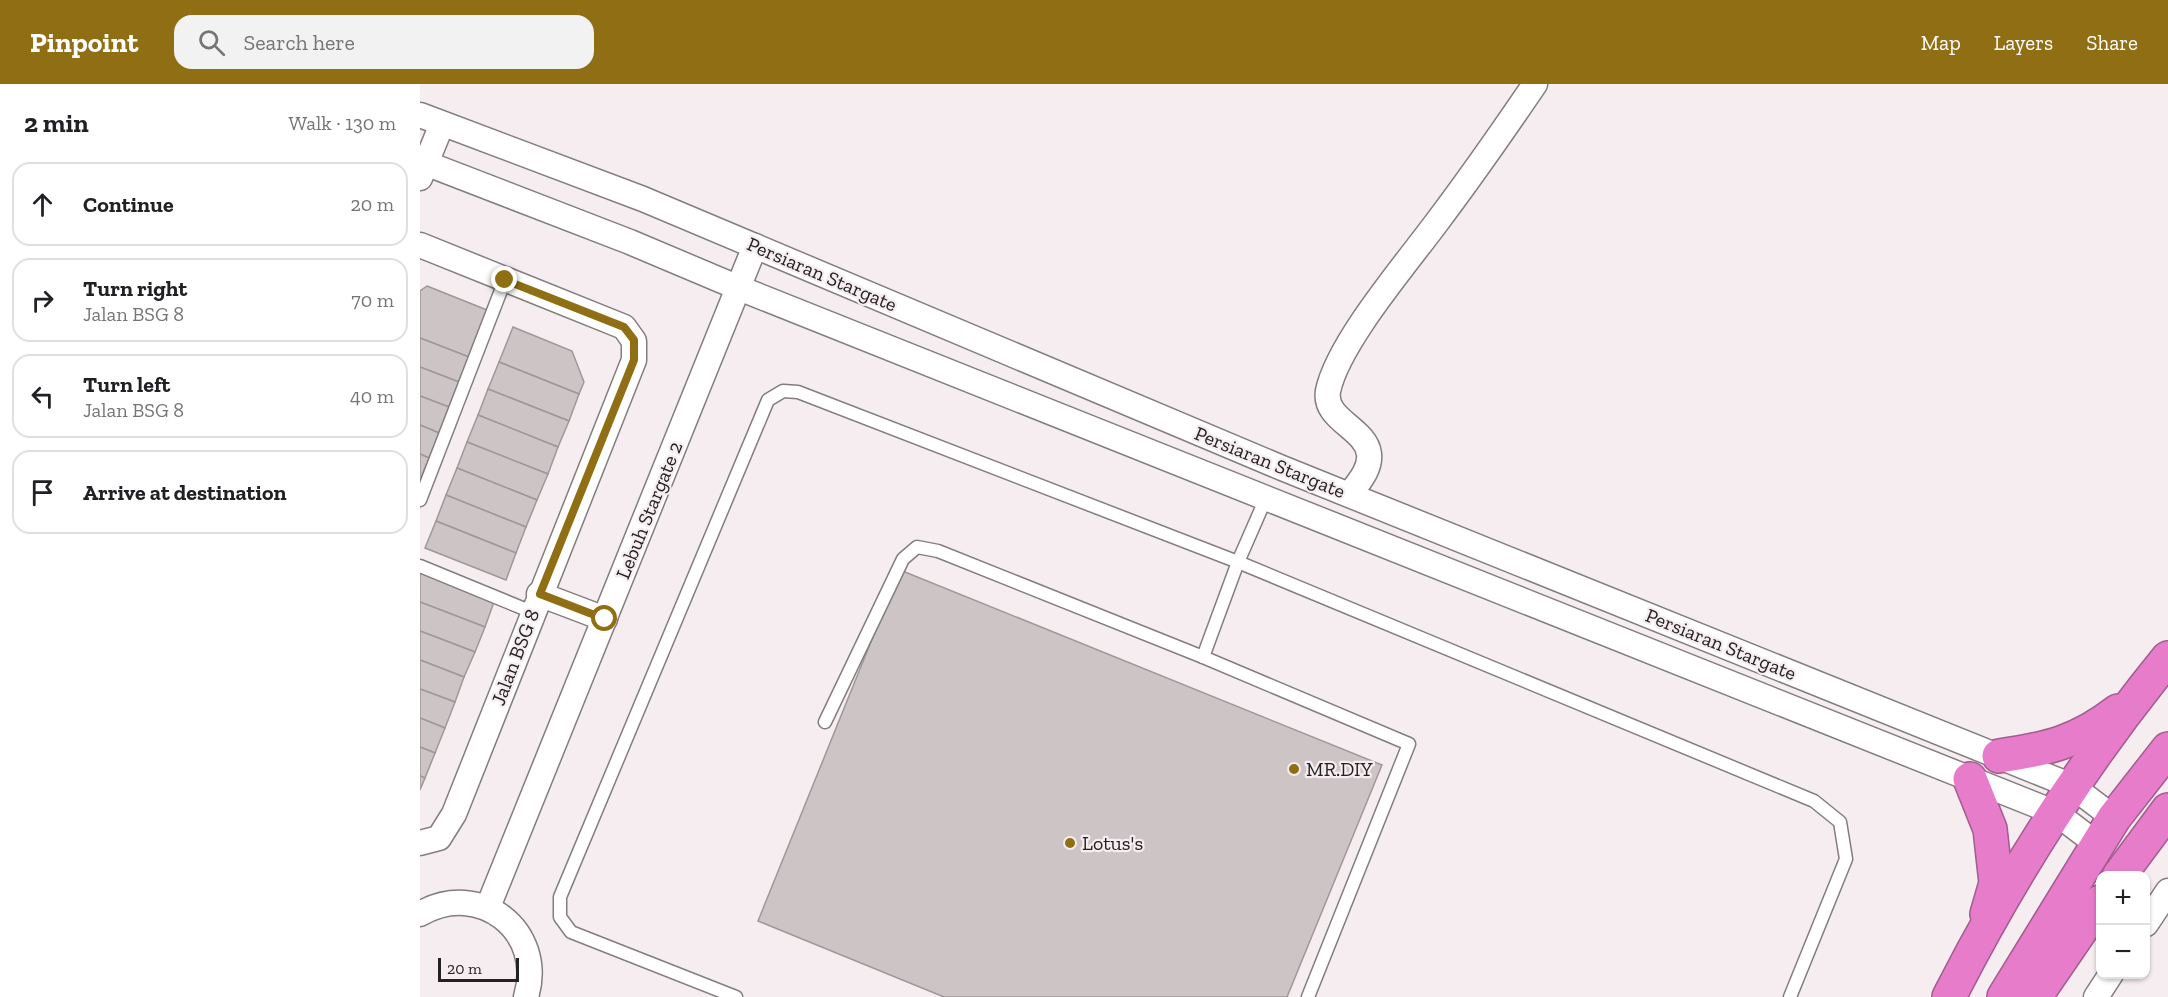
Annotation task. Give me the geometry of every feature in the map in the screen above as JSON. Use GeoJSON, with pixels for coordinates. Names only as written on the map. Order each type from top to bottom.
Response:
{"type":"FeatureCollection","features":[{"type":"Feature","properties":{"kind":"highway"},"geometry":{"type":"LineString","coordinates":[[1949,997],[1980,939],[2072,786],[2133,700],[2168,658]]}},
{"type":"Feature","properties":{"kind":"highway"},"geometry":{"type":"LineString","coordinates":[[1999,756],[2048,749],[2093,730],[2133,700]]}},
{"type":"Feature","properties":{"kind":"highway"},"geometry":{"type":"LineString","coordinates":[[2004,997],[2114,818],[2168,748]]}},
{"type":"Feature","properties":{"kind":"highway"},"geometry":{"type":"LineString","coordinates":[[1970,779],[1989,830],[1996,883],[1980,939]]}},
{"type":"Feature","properties":{"kind":"highway"},"geometry":{"type":"LineString","coordinates":[[2123,871],[2168,810]]}},
{"type":"Feature","properties":{"kind":"highway"},"geometry":{"type":"LineString","coordinates":[[2036,997],[2096,908]]}},
{"type":"Feature","properties":{"kind":"street"},"geometry":{"type":"LineString","coordinates":[[1350,494],[1366,470],[1369,453],[1362,440],[1330,407],[1328,392],[1339,364],[1365,320],[1472,176],[1534,84]]}},
{"type":"Feature","properties":{"kind":"street"},"geometry":{"type":"LineString","coordinates":[[422,167],[431,119]]}},
{"type":"Feature","properties":{"kind":"street","name":"Persiaran Stargate"},"geometry":{"type":"LineString","coordinates":[[431,119],[643,199],[1282,468],[2072,786],[2114,818]]}},
{"type":"Feature","properties":{"kind":"street","name":"Persiaran Stargate"},"geometry":{"type":"LineString","coordinates":[[422,167],[630,242],[739,288],[2056,813],[2098,845]]}},
{"type":"Feature","properties":{"kind":"street","name":"Jalan BSG 8"},"geometry":{"type":"LineString","coordinates":[[420,245],[624,327],[634,340],[634,360],[454,814],[439,838],[420,843]]}},
{"type":"Feature","properties":{"kind":"street","name":"Lebuh Stargate 2"},"geometry":{"type":"LineString","coordinates":[[488,908],[755,246]]}},
{"type":"Feature","properties":{"kind":"street"},"geometry":{"type":"LineString","coordinates":[[1266,498],[1282,468]]}},
{"type":"Feature","properties":{"kind":"street"},"geometry":{"type":"LineString","coordinates":[[536,603],[605,619]]}},
{"type":"Feature","properties":{"kind":"street"},"geometry":{"type":"LineString","coordinates":[[2150,917],[2168,891]]}},
{"type":"Feature","properties":{"kind":"street"},"geometry":{"type":"LineString","coordinates":[[420,914],[432,906],[450,902],[470,903],[488,908],[504,918],[517,932],[526,949],[530,968],[526,997]]}},
{"type":"Feature","properties":{"kind":"street"},"geometry":{"type":"LineString","coordinates":[[2096,997],[2108,979]]}},
{"type":"Feature","properties":{"kind":"lane"},"geometry":{"type":"LineString","coordinates":[[420,500],[505,280]]}},
{"type":"Feature","properties":{"kind":"lane"},"geometry":{"type":"LineString","coordinates":[[736,997],[571,932],[560,917],[560,897],[768,400],[783,391],[798,393],[1238,562],[1814,801],[1840,822],[1846,859],[1790,997]]}},
{"type":"Feature","properties":{"kind":"lane"},"geometry":{"type":"LineString","coordinates":[[1203,657],[1238,562],[1266,498]]}},
{"type":"Feature","properties":{"kind":"lane"},"geometry":{"type":"LineString","coordinates":[[825,722],[903,559],[917,547],[938,551],[1203,657],[1409,744],[1308,997]]}},
{"type":"Feature","properties":{"kind":"lane"},"geometry":{"type":"LineString","coordinates":[[420,566],[536,603]]}},
{"type":"Feature","properties":{"kind":"building"},"geometry":{"type":"Polygon","coordinates":[[[427,286],[487,310],[469,357],[420,338],[420,291],[427,286]]]}},
{"type":"Feature","properties":{"kind":"building"},"geometry":{"type":"Polygon","coordinates":[[[513,327],[572,351],[584,382],[579,394],[499,362],[513,327]]]}},
{"type":"Feature","properties":{"kind":"building"},"geometry":{"type":"Polygon","coordinates":[[[420,338],[469,357],[459,382],[420,367],[420,338]]]}},
{"type":"Feature","properties":{"kind":"building"},"geometry":{"type":"Polygon","coordinates":[[[499,362],[579,394],[569,421],[488,389],[499,362]]]}},
{"type":"Feature","properties":{"kind":"building"},"geometry":{"type":"Polygon","coordinates":[[[420,367],[459,382],[449,407],[420,396],[420,367]]]}},
{"type":"Feature","properties":{"kind":"building"},"geometry":{"type":"Polygon","coordinates":[[[488,389],[569,421],[558,447],[478,415],[488,389]]]}},
{"type":"Feature","properties":{"kind":"building"},"geometry":{"type":"Polygon","coordinates":[[[420,396],[449,407],[439,433],[420,425],[420,396]]]}},
{"type":"Feature","properties":{"kind":"building"},"geometry":{"type":"Polygon","coordinates":[[[478,415],[558,447],[548,474],[467,442],[478,415]]]}},
{"type":"Feature","properties":{"kind":"building"},"geometry":{"type":"Polygon","coordinates":[[[420,425],[439,433],[429,458],[420,454],[420,425]]]}},
{"type":"Feature","properties":{"kind":"building"},"geometry":{"type":"Polygon","coordinates":[[[467,442],[548,474],[537,500],[457,468],[467,442]]]}},
{"type":"Feature","properties":{"kind":"building"},"geometry":{"type":"Polygon","coordinates":[[[420,454],[429,458],[420,480],[420,454]]]}},
{"type":"Feature","properties":{"kind":"building"},"geometry":{"type":"Polygon","coordinates":[[[457,468],[537,500],[526,527],[446,495],[457,468]]]}},
{"type":"Feature","properties":{"kind":"building"},"geometry":{"type":"Polygon","coordinates":[[[446,495],[526,527],[516,553],[436,521],[446,495]]]}},
{"type":"Feature","properties":{"kind":"building"},"geometry":{"type":"Polygon","coordinates":[[[436,521],[516,553],[506,580],[425,548],[436,521]]]}},
{"type":"Feature","properties":{"kind":"building","name":"Lotus's"},"geometry":{"type":"Polygon","coordinates":[[[900,570],[1382,765],[1287,997],[944,997],[758,921],[900,570]]]}},
{"type":"Feature","properties":{"kind":"building"},"geometry":{"type":"Polygon","coordinates":[[[420,573],[494,602],[485,627],[420,602],[420,573]]]}},
{"type":"Feature","properties":{"kind":"building"},"geometry":{"type":"Polygon","coordinates":[[[420,602],[485,627],[475,652],[420,631],[420,602]]]}},
{"type":"Feature","properties":{"kind":"building"},"geometry":{"type":"Polygon","coordinates":[[[420,631],[475,652],[464,677],[420,660],[420,631]]]}},
{"type":"Feature","properties":{"kind":"building"},"geometry":{"type":"Polygon","coordinates":[[[420,660],[464,677],[455,702],[420,689],[420,660]]]}},
{"type":"Feature","properties":{"kind":"building"},"geometry":{"type":"Polygon","coordinates":[[[420,689],[455,702],[445,728],[420,718],[420,689]]]}},
{"type":"Feature","properties":{"kind":"building"},"geometry":{"type":"Polygon","coordinates":[[[420,718],[445,728],[435,753],[420,747],[420,718]]]}},
{"type":"Feature","properties":{"kind":"building"},"geometry":{"type":"Polygon","coordinates":[[[420,747],[435,753],[425,778],[420,776],[420,747]]]}},
{"type":"Feature","properties":{"kind":"building"},"geometry":{"type":"Polygon","coordinates":[[[420,776],[425,778],[420,790],[420,776]]]}},
{"type":"Feature","properties":{"kind":"place","name":"MR.DIY"},"geometry":{"type":"Point","coordinates":[1294,769]}},
{"type":"Feature","properties":{"kind":"place","name":"Lotus's"},"geometry":{"type":"Point","coordinates":[1070,843]}},
{"type":"Feature","properties":{"kind":"route"},"geometry":{"type":"LineString","coordinates":[[505,280],[624,327],[634,340],[634,360],[540,594],[605,619]]}}]}
